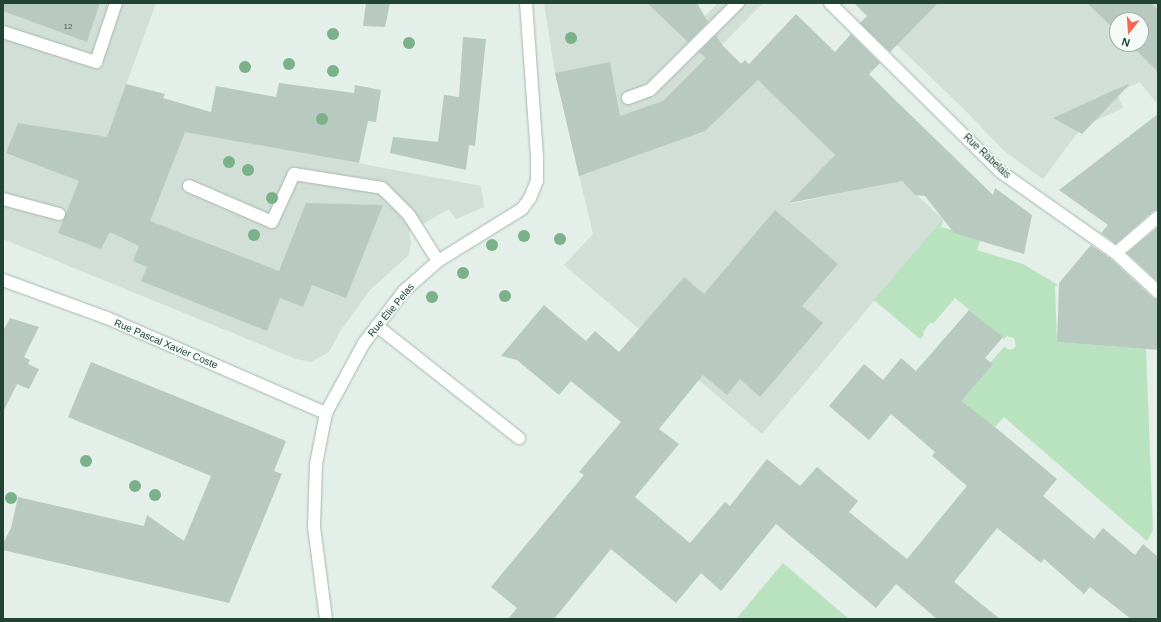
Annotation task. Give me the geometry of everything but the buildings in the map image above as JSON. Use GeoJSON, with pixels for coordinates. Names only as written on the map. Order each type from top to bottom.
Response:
{"type":"FeatureCollection","features":[{"type":"Feature","properties":{"kind":"street"},"geometry":{"type":"LineString","coordinates":[[3,32],[96,62],[116,3]]}},
{"type":"Feature","properties":{"kind":"street","name":"Rue Élie Pelas"},"geometry":{"type":"LineString","coordinates":[[326,619],[314,527],[316,464],[326,413],[364,343],[404,291],[438,261],[522,209],[530,198],[537,181],[537,156],[526,3]]}},
{"type":"Feature","properties":{"kind":"street"},"geometry":{"type":"LineString","coordinates":[[628,98],[650,90],[738,3]]}},
{"type":"Feature","properties":{"kind":"street","name":"Rue Rabelais"},"geometry":{"type":"LineString","coordinates":[[830,3],[1000,172],[1116,253],[1158,292]]}},
{"type":"Feature","properties":{"kind":"street"},"geometry":{"type":"LineString","coordinates":[[189,186],[272,222],[294,174],[382,188],[409,215],[438,261]]}},
{"type":"Feature","properties":{"kind":"street"},"geometry":{"type":"LineString","coordinates":[[3,199],[59,214]]}},
{"type":"Feature","properties":{"kind":"street"},"geometry":{"type":"LineString","coordinates":[[1116,253],[1158,217]]}},
{"type":"Feature","properties":{"kind":"street","name":"Rue Pascal Xavier Coste"},"geometry":{"type":"LineString","coordinates":[[3,280],[107,318],[326,413]]}},
{"type":"Feature","properties":{"kind":"street"},"geometry":{"type":"LineString","coordinates":[[377,326],[519,438]]}},
{"type":"Feature","properties":{"kind":"shaded area"},"geometry":{"type":"Polygon","coordinates":[[[3,3],[156,3],[114,118],[481,186],[484,207],[456,219],[449,209],[409,232],[411,243],[409,255],[370,290],[339,333],[329,352],[311,362],[296,359],[3,239],[3,3]]]}},
{"type":"Feature","properties":{"kind":"shaded area"},"geometry":{"type":"Polygon","coordinates":[[[544,3],[678,3],[699,22],[718,3],[763,3],[722,45],[835,155],[790,204],[894,182],[899,179],[943,219],[762,434],[564,265],[593,234],[555,73],[544,3]]]}},
{"type":"Feature","properties":{"kind":"shaded area"},"geometry":{"type":"Polygon","coordinates":[[[891,3],[1158,3],[1158,105],[1140,82],[1117,92],[1123,108],[1076,130],[1078,132],[1043,179],[1004,151],[967,112],[873,22],[891,3]]]}},
{"type":"Feature","properties":{"kind":"green space"},"geometry":{"type":"Polygon","coordinates":[[[943,219],[941,227],[981,238],[977,250],[1023,264],[1058,285],[1055,287],[1057,342],[1146,349],[1153,530],[1147,541],[1004,417],[995,427],[984,419],[979,425],[948,399],[990,363],[1004,347],[1010,350],[1013,349],[1016,346],[1014,338],[1007,336],[1004,339],[955,298],[933,324],[931,322],[923,332],[924,335],[920,339],[874,300],[943,219]]]}},
{"type":"Feature","properties":{"kind":"green space"},"geometry":{"type":"Polygon","coordinates":[[[783,563],[849,619],[736,619],[783,563]]]}}]}
